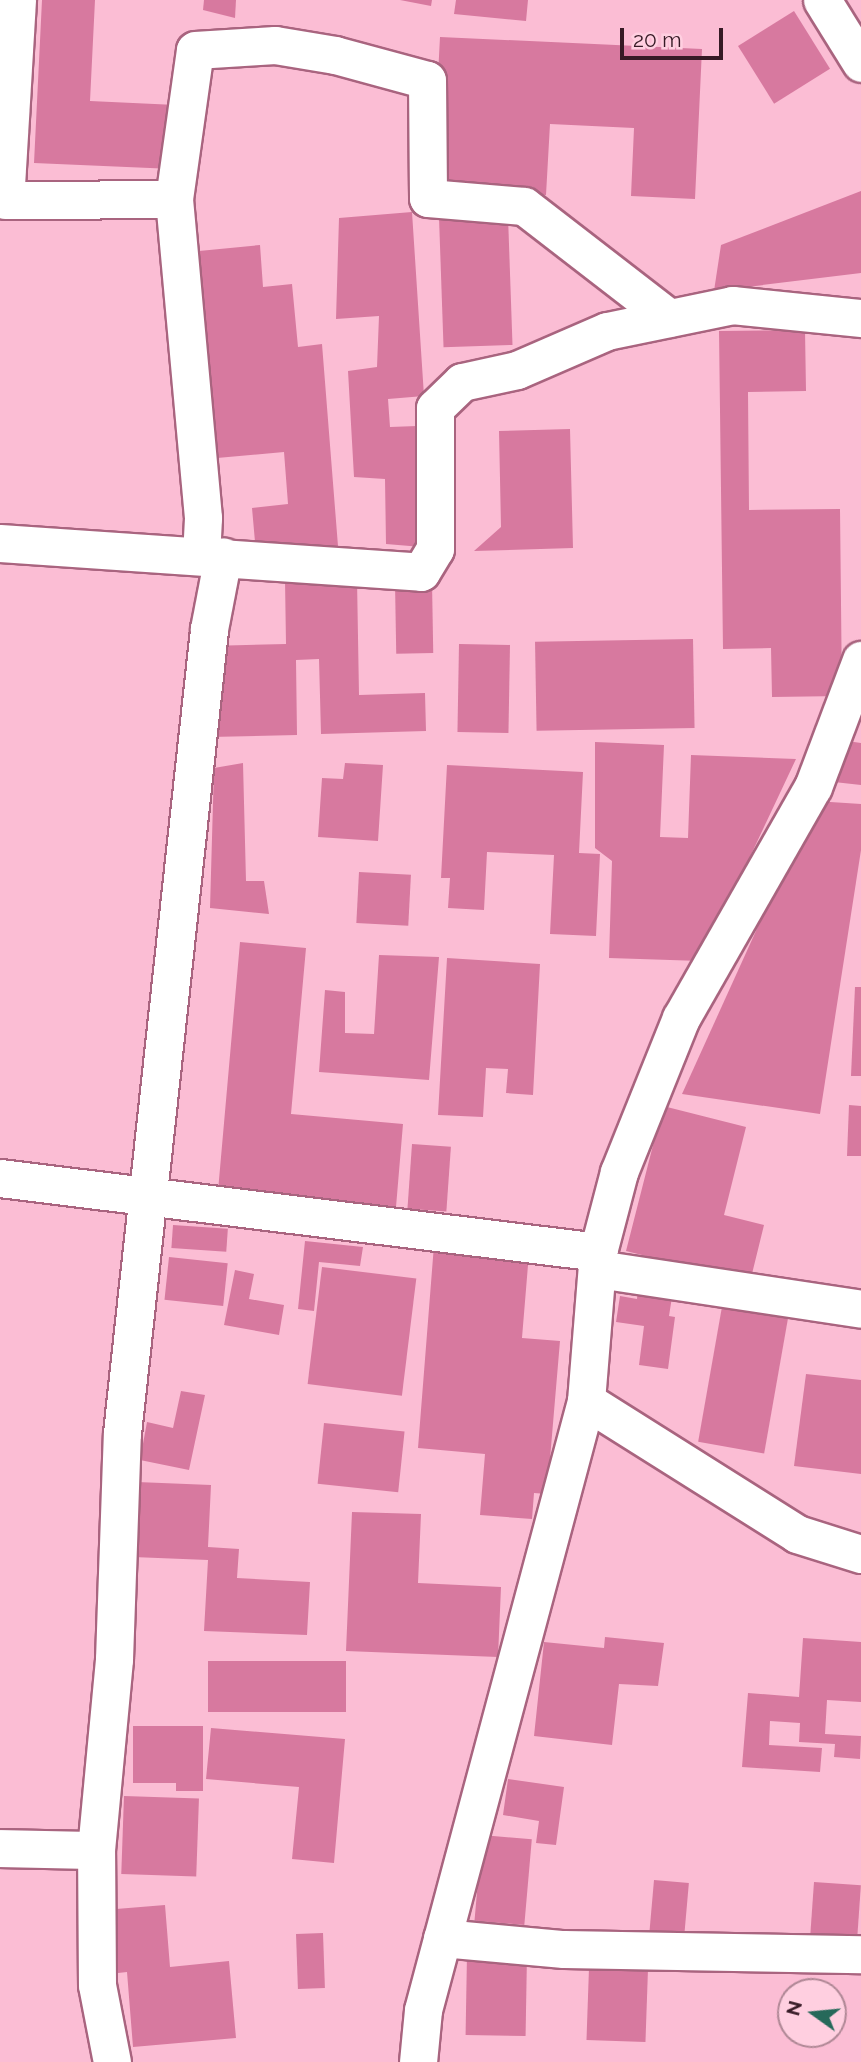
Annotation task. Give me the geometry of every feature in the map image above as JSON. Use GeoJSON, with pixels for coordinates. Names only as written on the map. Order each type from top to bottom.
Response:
{"type":"FeatureCollection","features":[{"type":"Feature","properties":{"kind":"street"},"geometry":{"type":"LineString","coordinates":[[17,0],[2,200],[174,199]]}},
{"type":"Feature","properties":{"kind":"street"},"geometry":{"type":"LineString","coordinates":[[822,0],[861,63]]}},
{"type":"Feature","properties":{"kind":"street"},"geometry":{"type":"LineString","coordinates":[[112,2062],[96,1985],[96,1850],[114,1659],[122,1433],[151,1195],[207,643],[212,555],[203,518],[174,199],[195,50],[275,46],[335,55],[428,80],[428,198],[524,206],[669,318]]}},
{"type":"Feature","properties":{"kind":"street"},"geometry":{"type":"LineString","coordinates":[[0,543],[212,555],[421,572],[435,549],[435,408],[462,382],[517,370],[607,331],[732,305],[861,318]]}},
{"type":"Feature","properties":{"kind":"street"},"geometry":{"type":"LineString","coordinates":[[418,2062],[423,2011],[586,1401],[589,1325],[598,1261],[619,1172],[681,1018],[813,787],[859,668]]}},
{"type":"Feature","properties":{"kind":"street"},"geometry":{"type":"LineString","coordinates":[[0,1178],[151,1195],[598,1261],[861,1309]]}},
{"type":"Feature","properties":{"kind":"street"},"geometry":{"type":"LineString","coordinates":[[586,1401],[797,1534],[861,1554]]}},
{"type":"Feature","properties":{"kind":"street"},"geometry":{"type":"LineString","coordinates":[[0,1848],[96,1850]]}},
{"type":"Feature","properties":{"kind":"street"},"geometry":{"type":"LineString","coordinates":[[442,1938],[564,1949],[861,1954]]}},
{"type":"Feature","properties":{"kind":"building"},"geometry":{"type":"Polygon","coordinates":[[[42,0],[95,0],[90,101],[176,105],[173,169],[34,163],[42,0]]]}},
{"type":"Feature","properties":{"kind":"building"},"geometry":{"type":"Polygon","coordinates":[[[204,0],[236,0],[235,18],[203,10],[204,0]]]}},
{"type":"Feature","properties":{"kind":"building"},"geometry":{"type":"Polygon","coordinates":[[[400,0],[432,0],[431,6],[400,0]]]}},
{"type":"Feature","properties":{"kind":"building"},"geometry":{"type":"Polygon","coordinates":[[[456,0],[528,0],[526,21],[454,14],[456,0]]]}},
{"type":"Feature","properties":{"kind":"building"},"geometry":{"type":"Polygon","coordinates":[[[794,11],[830,69],[774,104],[738,46],[794,11]]]}},
{"type":"Feature","properties":{"kind":"building"},"geometry":{"type":"Polygon","coordinates":[[[440,37],[702,49],[695,199],[631,196],[634,128],[550,124],[546,195],[432,190],[440,37]]]}},
{"type":"Feature","properties":{"kind":"building"},"geometry":{"type":"Polygon","coordinates":[[[861,191],[861,273],[714,291],[721,245],[861,191]]]}},
{"type":"Feature","properties":{"kind":"building"},"geometry":{"type":"Polygon","coordinates":[[[412,212],[424,396],[388,399],[390,427],[417,426],[422,547],[386,544],[385,479],[354,477],[348,371],[377,367],[379,316],[336,319],[339,218],[412,212]]]}},
{"type":"Feature","properties":{"kind":"building"},"geometry":{"type":"Polygon","coordinates":[[[508,216],[513,345],[444,347],[439,218],[508,216]]]}},
{"type":"Feature","properties":{"kind":"building"},"geometry":{"type":"Polygon","coordinates":[[[260,245],[263,287],[292,284],[298,347],[322,344],[338,546],[256,553],[252,508],[288,504],[284,452],[217,458],[199,251],[260,245]]]}},
{"type":"Feature","properties":{"kind":"building"},"geometry":{"type":"Polygon","coordinates":[[[805,330],[806,391],[748,392],[749,510],[840,509],[842,696],[772,697],[771,648],[723,649],[719,331],[805,330]]]}},
{"type":"Feature","properties":{"kind":"building"},"geometry":{"type":"Polygon","coordinates":[[[570,429],[573,548],[474,551],[501,527],[499,431],[570,429]]]}},
{"type":"Feature","properties":{"kind":"building"},"geometry":{"type":"Polygon","coordinates":[[[357,579],[359,695],[425,693],[426,731],[321,734],[319,659],[296,660],[297,735],[210,737],[208,646],[286,644],[285,580],[357,579]]]}},
{"type":"Feature","properties":{"kind":"building"},"geometry":{"type":"Polygon","coordinates":[[[432,582],[433,653],[396,654],[395,583],[432,582]]]}},
{"type":"Feature","properties":{"kind":"building"},"geometry":{"type":"Polygon","coordinates":[[[693,639],[695,728],[537,731],[535,642],[693,639]]]}},
{"type":"Feature","properties":{"kind":"building"},"geometry":{"type":"Polygon","coordinates":[[[459,644],[510,645],[508,733],[457,732],[459,644]]]}},
{"type":"Feature","properties":{"kind":"building"},"geometry":{"type":"Polygon","coordinates":[[[840,740],[861,743],[861,785],[834,782],[840,740]]]}},
{"type":"Feature","properties":{"kind":"building"},"geometry":{"type":"Polygon","coordinates":[[[595,742],[664,745],[660,837],[688,838],[691,755],[796,759],[701,961],[609,958],[612,861],[595,848],[595,742]]]}},
{"type":"Feature","properties":{"kind":"building"},"geometry":{"type":"Polygon","coordinates":[[[243,763],[246,881],[264,881],[269,914],[210,908],[214,768],[243,763]]]}},
{"type":"Feature","properties":{"kind":"building"},"geometry":{"type":"Polygon","coordinates":[[[345,763],[383,765],[378,841],[318,837],[322,778],[343,779],[345,763]]]}},
{"type":"Feature","properties":{"kind":"building"},"geometry":{"type":"Polygon","coordinates":[[[447,765],[583,772],[579,853],[600,854],[596,936],[550,934],[554,855],[487,852],[484,910],[448,908],[450,878],[441,878],[447,765]]]}},
{"type":"Feature","properties":{"kind":"building"},"geometry":{"type":"Polygon","coordinates":[[[815,801],[861,804],[861,850],[820,1114],[682,1094],[815,801]]]}},
{"type":"Feature","properties":{"kind":"building"},"geometry":{"type":"Polygon","coordinates":[[[359,872],[411,875],[408,926],[356,923],[359,872]]]}},
{"type":"Feature","properties":{"kind":"building"},"geometry":{"type":"Polygon","coordinates":[[[240,942],[306,948],[291,1114],[403,1124],[396,1207],[218,1191],[240,942]]]}},
{"type":"Feature","properties":{"kind":"building"},"geometry":{"type":"Polygon","coordinates":[[[379,955],[439,957],[429,1080],[319,1072],[325,990],[345,992],[345,1033],[374,1034],[379,955]]]}},
{"type":"Feature","properties":{"kind":"building"},"geometry":{"type":"Polygon","coordinates":[[[447,958],[540,964],[533,1095],[506,1093],[508,1069],[486,1068],[483,1117],[438,1115],[447,958]]]}},
{"type":"Feature","properties":{"kind":"building"},"geometry":{"type":"Polygon","coordinates":[[[855,987],[861,987],[861,1076],[851,1076],[855,987]]]}},
{"type":"Feature","properties":{"kind":"building"},"geometry":{"type":"Polygon","coordinates":[[[849,1105],[861,1106],[861,1156],[847,1156],[849,1105]]]}},
{"type":"Feature","properties":{"kind":"building"},"geometry":{"type":"Polygon","coordinates":[[[663,1106],[746,1127],[724,1215],[764,1225],[750,1282],[626,1251],[663,1106]]]}},
{"type":"Feature","properties":{"kind":"building"},"geometry":{"type":"Polygon","coordinates":[[[412,1144],[451,1147],[446,1212],[407,1209],[412,1144]]]}},
{"type":"Feature","properties":{"kind":"building"},"geometry":{"type":"Polygon","coordinates":[[[173,1225],[228,1229],[226,1252],[171,1248],[173,1225]]]}},
{"type":"Feature","properties":{"kind":"building"},"geometry":{"type":"Polygon","coordinates":[[[305,1241],[363,1247],[360,1266],[319,1262],[314,1311],[298,1309],[305,1241]]]}},
{"type":"Feature","properties":{"kind":"building"},"geometry":{"type":"Polygon","coordinates":[[[434,1245],[529,1253],[522,1338],[560,1341],[547,1494],[534,1493],[532,1519],[480,1515],[485,1454],[418,1448],[434,1245]]]}},
{"type":"Feature","properties":{"kind":"building"},"geometry":{"type":"Polygon","coordinates":[[[169,1257],[228,1263],[223,1306],[165,1300],[169,1257]]]}},
{"type":"Feature","properties":{"kind":"building"},"geometry":{"type":"Polygon","coordinates":[[[322,1267],[416,1279],[402,1396],[308,1384],[322,1267]]]}},
{"type":"Feature","properties":{"kind":"building"},"geometry":{"type":"Polygon","coordinates":[[[235,1270],[254,1274],[249,1299],[284,1305],[279,1335],[224,1325],[235,1270]]]}},
{"type":"Feature","properties":{"kind":"building"},"geometry":{"type":"Polygon","coordinates":[[[638,1286],[672,1297],[669,1316],[675,1317],[668,1369],[639,1365],[644,1326],[616,1322],[620,1296],[637,1299],[638,1286]]]}},
{"type":"Feature","properties":{"kind":"building"},"geometry":{"type":"Polygon","coordinates":[[[723,1301],[789,1313],[764,1453],[698,1442],[723,1301]]]}},
{"type":"Feature","properties":{"kind":"building"},"geometry":{"type":"Polygon","coordinates":[[[806,1374],[861,1380],[861,1474],[794,1466],[806,1374]]]}},
{"type":"Feature","properties":{"kind":"building"},"geometry":{"type":"Polygon","coordinates":[[[181,1391],[205,1395],[189,1470],[140,1460],[147,1422],[173,1428],[181,1391]]]}},
{"type":"Feature","properties":{"kind":"building"},"geometry":{"type":"Polygon","coordinates":[[[324,1423],[405,1431],[398,1492],[318,1484],[324,1423]]]}},
{"type":"Feature","properties":{"kind":"building"},"geometry":{"type":"Polygon","coordinates":[[[137,1482],[211,1485],[208,1547],[239,1549],[237,1578],[310,1582],[307,1635],[204,1631],[208,1560],[133,1557],[137,1482]]]}},
{"type":"Feature","properties":{"kind":"building"},"geometry":{"type":"Polygon","coordinates":[[[352,1512],[421,1514],[418,1583],[501,1587],[498,1657],[346,1651],[352,1512]]]}},
{"type":"Feature","properties":{"kind":"building"},"geometry":{"type":"Polygon","coordinates":[[[605,1637],[664,1643],[658,1686],[619,1684],[612,1745],[534,1736],[544,1642],[604,1648],[605,1637]]]}},
{"type":"Feature","properties":{"kind":"building"},"geometry":{"type":"Polygon","coordinates":[[[803,1638],[861,1642],[861,1702],[827,1700],[825,1734],[861,1736],[860,1759],[834,1757],[835,1744],[799,1742],[800,1723],[770,1721],[769,1745],[822,1748],[820,1772],[742,1767],[748,1693],[799,1697],[803,1638]]]}},
{"type":"Feature","properties":{"kind":"building"},"geometry":{"type":"Polygon","coordinates":[[[208,1661],[346,1661],[346,1712],[208,1712],[208,1661]]]}},
{"type":"Feature","properties":{"kind":"building"},"geometry":{"type":"Polygon","coordinates":[[[133,1726],[203,1726],[203,1791],[176,1791],[176,1783],[133,1783],[133,1726]]]}},
{"type":"Feature","properties":{"kind":"building"},"geometry":{"type":"Polygon","coordinates":[[[211,1728],[345,1739],[334,1863],[292,1859],[299,1787],[206,1779],[211,1728]]]}},
{"type":"Feature","properties":{"kind":"building"},"geometry":{"type":"Polygon","coordinates":[[[508,1779],[564,1787],[556,1845],[536,1843],[539,1821],[503,1815],[508,1779]]]}},
{"type":"Feature","properties":{"kind":"building"},"geometry":{"type":"Polygon","coordinates":[[[124,1796],[199,1799],[196,1877],[121,1874],[124,1796]]]}},
{"type":"Feature","properties":{"kind":"building"},"geometry":{"type":"Polygon","coordinates":[[[482,1835],[532,1839],[524,1925],[475,1921],[482,1835]]]}},
{"type":"Feature","properties":{"kind":"building"},"geometry":{"type":"Polygon","coordinates":[[[654,1880],[689,1883],[684,1934],[650,1931],[654,1880]]]}},
{"type":"Feature","properties":{"kind":"building"},"geometry":{"type":"Polygon","coordinates":[[[814,1882],[861,1885],[857,1937],[810,1934],[814,1882]]]}},
{"type":"Feature","properties":{"kind":"building"},"geometry":{"type":"Polygon","coordinates":[[[165,1905],[170,1967],[229,1961],[236,2038],[133,2047],[127,1972],[109,1974],[104,1910],[165,1905]]]}},
{"type":"Feature","properties":{"kind":"building"},"geometry":{"type":"Polygon","coordinates":[[[323,1933],[325,1988],[298,1989],[296,1934],[323,1933]]]}},
{"type":"Feature","properties":{"kind":"building"},"geometry":{"type":"Polygon","coordinates":[[[467,1954],[527,1955],[526,2036],[466,2035],[467,1954]]]}},
{"type":"Feature","properties":{"kind":"building"},"geometry":{"type":"Polygon","coordinates":[[[589,1968],[648,1970],[645,2042],[586,2040],[589,1968]]]}}]}
